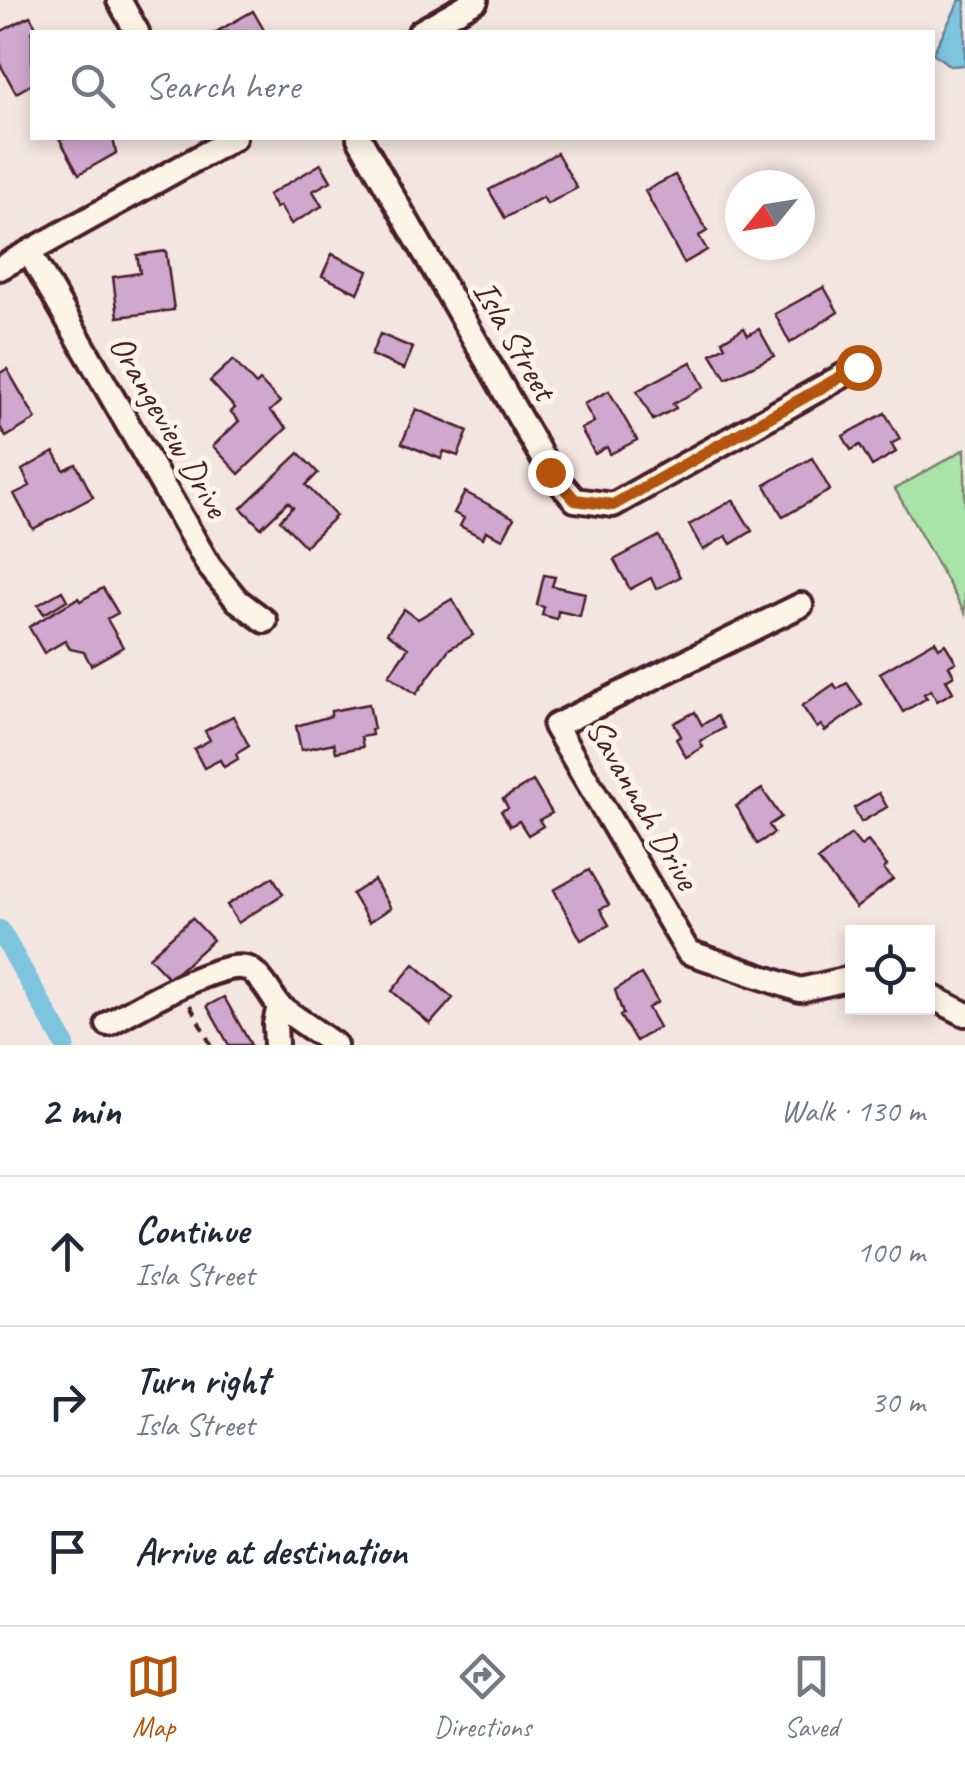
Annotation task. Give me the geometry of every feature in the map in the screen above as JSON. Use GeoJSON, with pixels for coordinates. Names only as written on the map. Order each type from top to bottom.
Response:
{"type":"FeatureCollection","features":[{"type":"Feature","properties":{"kind":"street"},"geometry":{"type":"LineString","coordinates":[[119,0],[136,30]]}},
{"type":"Feature","properties":{"kind":"street"},"geometry":{"type":"LineString","coordinates":[[424,30],[476,0]]}},
{"type":"Feature","properties":{"kind":"street"},"geometry":{"type":"LineString","coordinates":[[0,268],[201,146],[226,140]]}},
{"type":"Feature","properties":{"kind":"street","name":"Isla Street"},"geometry":{"type":"LineString","coordinates":[[360,140],[550,472],[575,500],[613,505],[862,365]]}},
{"type":"Feature","properties":{"kind":"street","name":"Orangeview Drive"},"geometry":{"type":"LineString","coordinates":[[30,252],[209,566],[238,600],[265,621]]}},
{"type":"Feature","properties":{"kind":"street","name":"Savannah Drive"},"geometry":{"type":"LineString","coordinates":[[800,605],[555,726],[688,952],[800,990],[845,980]]}},
{"type":"Feature","properties":{"kind":"street"},"geometry":{"type":"LineString","coordinates":[[108,1024],[216,972],[241,967],[251,970],[279,1006],[335,1045]]}},
{"type":"Feature","properties":{"kind":"street"},"geometry":{"type":"LineString","coordinates":[[935,999],[965,1014]]}},
{"type":"Feature","properties":{"kind":"street"},"geometry":{"type":"LineString","coordinates":[[276,1045],[274,1024],[279,1006]]}},
{"type":"Feature","properties":{"kind":"path"},"geometry":{"type":"LineString","coordinates":[[180,988],[211,1045]]}},
{"type":"Feature","properties":{"kind":"green space"},"geometry":{"type":"Polygon","coordinates":[[[965,449],[965,613],[895,489],[965,449]]]}},
{"type":"Feature","properties":{"kind":"water"},"geometry":{"type":"Polygon","coordinates":[[[960,0],[965,0],[965,65],[950,66],[935,55],[960,0]]]}},
{"type":"Feature","properties":{"kind":"building"},"geometry":{"type":"Polygon","coordinates":[[[253,11],[264,30],[220,30],[253,11]]]}},
{"type":"Feature","properties":{"kind":"building"},"geometry":{"type":"Polygon","coordinates":[[[30,16],[38,30],[30,30],[30,85],[16,93],[0,64],[0,32],[30,16]]]}},
{"type":"Feature","properties":{"kind":"building"},"geometry":{"type":"Polygon","coordinates":[[[60,140],[113,140],[116,153],[79,174],[60,140]]]}},
{"type":"Feature","properties":{"kind":"building"},"geometry":{"type":"Polygon","coordinates":[[[557,153],[577,188],[547,204],[543,197],[505,218],[489,190],[557,153]]]}},
{"type":"Feature","properties":{"kind":"building"},"geometry":{"type":"Polygon","coordinates":[[[321,164],[331,181],[313,191],[322,206],[291,224],[268,195],[321,164]]]}},
{"type":"Feature","properties":{"kind":"building"},"geometry":{"type":"Polygon","coordinates":[[[675,175],[707,231],[699,236],[707,250],[684,263],[645,191],[675,175]]]}},
{"type":"Feature","properties":{"kind":"building"},"geometry":{"type":"Polygon","coordinates":[[[166,251],[174,310],[118,317],[113,277],[140,273],[137,255],[166,251]]]}},
{"type":"Feature","properties":{"kind":"building"},"geometry":{"type":"Polygon","coordinates":[[[332,254],[368,271],[358,293],[322,276],[332,254]]]}},
{"type":"Feature","properties":{"kind":"building"},"geometry":{"type":"Polygon","coordinates":[[[824,287],[838,312],[790,343],[775,314],[824,287]]]}},
{"type":"Feature","properties":{"kind":"building"},"geometry":{"type":"Polygon","coordinates":[[[744,328],[748,335],[759,329],[774,356],[726,379],[711,354],[725,346],[722,341],[744,328]]]}},
{"type":"Feature","properties":{"kind":"building"},"geometry":{"type":"Polygon","coordinates":[[[380,334],[413,348],[404,369],[371,355],[380,334]]]}},
{"type":"Feature","properties":{"kind":"building"},"geometry":{"type":"Polygon","coordinates":[[[233,360],[256,385],[260,381],[280,402],[270,411],[287,428],[239,474],[213,446],[239,421],[231,412],[235,408],[210,381],[233,360]]]}},
{"type":"Feature","properties":{"kind":"building"},"geometry":{"type":"Polygon","coordinates":[[[691,362],[704,387],[653,420],[637,391],[691,362]]]}},
{"type":"Feature","properties":{"kind":"building"},"geometry":{"type":"Polygon","coordinates":[[[7,369],[36,419],[6,437],[0,427],[0,373],[7,369]]]}},
{"type":"Feature","properties":{"kind":"building"},"geometry":{"type":"Polygon","coordinates":[[[609,391],[637,440],[610,454],[607,447],[595,454],[581,429],[594,422],[584,404],[609,391]]]}},
{"type":"Feature","properties":{"kind":"building"},"geometry":{"type":"Polygon","coordinates":[[[416,409],[468,431],[458,456],[444,451],[441,459],[402,443],[416,409]]]}},
{"type":"Feature","properties":{"kind":"building"},"geometry":{"type":"Polygon","coordinates":[[[885,413],[900,439],[891,444],[896,452],[872,466],[860,445],[851,450],[843,436],[885,413]]]}},
{"type":"Feature","properties":{"kind":"building"},"geometry":{"type":"Polygon","coordinates":[[[54,452],[64,470],[76,464],[93,497],[33,529],[14,494],[30,486],[22,470],[54,452]]]}},
{"type":"Feature","properties":{"kind":"building"},"geometry":{"type":"Polygon","coordinates":[[[299,453],[318,473],[306,485],[336,516],[305,546],[280,520],[293,507],[288,502],[261,528],[241,508],[299,453]]]}},
{"type":"Feature","properties":{"kind":"building"},"geometry":{"type":"Polygon","coordinates":[[[812,458],[830,490],[783,517],[765,485],[812,458]]]}},
{"type":"Feature","properties":{"kind":"building"},"geometry":{"type":"Polygon","coordinates":[[[465,492],[514,518],[503,539],[486,531],[483,538],[460,526],[464,518],[454,513],[465,492]]]}},
{"type":"Feature","properties":{"kind":"building"},"geometry":{"type":"Polygon","coordinates":[[[733,500],[752,531],[731,544],[726,536],[703,550],[689,525],[733,500]]]}},
{"type":"Feature","properties":{"kind":"building"},"geometry":{"type":"Polygon","coordinates":[[[659,536],[680,577],[656,589],[651,578],[630,589],[614,560],[659,536]]]}},
{"type":"Feature","properties":{"kind":"building"},"geometry":{"type":"Polygon","coordinates":[[[544,575],[555,577],[552,586],[585,593],[580,616],[558,611],[557,619],[542,615],[544,607],[537,605],[544,575]]]}},
{"type":"Feature","properties":{"kind":"building"},"geometry":{"type":"Polygon","coordinates":[[[103,588],[118,613],[107,619],[123,647],[91,665],[84,652],[70,649],[65,641],[44,653],[29,627],[103,588]]]}},
{"type":"Feature","properties":{"kind":"building"},"geometry":{"type":"Polygon","coordinates":[[[62,591],[67,600],[44,614],[38,605],[62,591]]]}},
{"type":"Feature","properties":{"kind":"building"},"geometry":{"type":"Polygon","coordinates":[[[452,599],[473,635],[449,649],[416,694],[389,675],[408,648],[387,633],[404,609],[418,619],[452,599]]]}},
{"type":"Feature","properties":{"kind":"building"},"geometry":{"type":"Polygon","coordinates":[[[935,641],[939,648],[945,644],[956,662],[949,666],[954,675],[946,680],[953,692],[937,701],[931,690],[924,694],[927,698],[903,712],[880,673],[935,641]]]}},
{"type":"Feature","properties":{"kind":"building"},"geometry":{"type":"Polygon","coordinates":[[[847,683],[862,705],[825,731],[821,725],[817,728],[802,706],[834,684],[837,689],[847,683]]]}},
{"type":"Feature","properties":{"kind":"building"},"geometry":{"type":"Polygon","coordinates":[[[369,704],[374,729],[372,735],[361,737],[363,747],[336,752],[334,743],[301,750],[296,726],[331,716],[331,711],[369,704]]]}},
{"type":"Feature","properties":{"kind":"building"},"geometry":{"type":"Polygon","coordinates":[[[695,712],[702,725],[717,716],[724,728],[700,741],[703,747],[686,757],[676,739],[681,736],[674,723],[695,712]]]}},
{"type":"Feature","properties":{"kind":"building"},"geometry":{"type":"Polygon","coordinates":[[[233,716],[249,746],[224,767],[220,760],[204,768],[194,749],[210,740],[205,731],[233,716]]]}},
{"type":"Feature","properties":{"kind":"building"},"geometry":{"type":"Polygon","coordinates":[[[533,781],[552,813],[539,820],[543,826],[528,835],[519,821],[510,826],[501,811],[508,808],[503,799],[533,781]]]}},
{"type":"Feature","properties":{"kind":"building"},"geometry":{"type":"Polygon","coordinates":[[[762,789],[781,817],[769,825],[774,833],[757,844],[736,806],[762,789]]]}},
{"type":"Feature","properties":{"kind":"building"},"geometry":{"type":"Polygon","coordinates":[[[879,793],[887,807],[861,822],[854,808],[879,793]]]}},
{"type":"Feature","properties":{"kind":"building"},"geometry":{"type":"Polygon","coordinates":[[[851,834],[861,846],[868,841],[893,879],[856,908],[818,860],[851,834]]]}},
{"type":"Feature","properties":{"kind":"building"},"geometry":{"type":"Polygon","coordinates":[[[589,870],[609,905],[600,909],[609,925],[581,940],[554,890],[589,870]]]}},
{"type":"Feature","properties":{"kind":"building"},"geometry":{"type":"Polygon","coordinates":[[[273,877],[283,894],[238,923],[227,905],[273,877]]]}},
{"type":"Feature","properties":{"kind":"building"},"geometry":{"type":"Polygon","coordinates":[[[374,880],[391,908],[369,922],[352,894],[374,880]]]}},
{"type":"Feature","properties":{"kind":"building"},"geometry":{"type":"Polygon","coordinates":[[[192,918],[213,940],[170,979],[149,957],[192,918]]]}},
{"type":"Feature","properties":{"kind":"building"},"geometry":{"type":"Polygon","coordinates":[[[414,964],[453,998],[430,1024],[392,991],[414,964]]]}},
{"type":"Feature","properties":{"kind":"building"},"geometry":{"type":"Polygon","coordinates":[[[641,974],[658,1002],[648,1008],[659,1027],[636,1041],[620,1016],[623,1014],[615,990],[641,974]]]}},
{"type":"Feature","properties":{"kind":"building"},"geometry":{"type":"Polygon","coordinates":[[[224,997],[251,1045],[229,1045],[207,1006],[224,997]]]}},
{"type":"Feature","properties":{"kind":"waterway"},"geometry":{"type":"LineString","coordinates":[[0,930],[65,1045]]}},
{"type":"Feature","properties":{"kind":"route"},"geometry":{"type":"LineString","coordinates":[[550,472],[575,500],[613,505],[858,367]]}}]}
